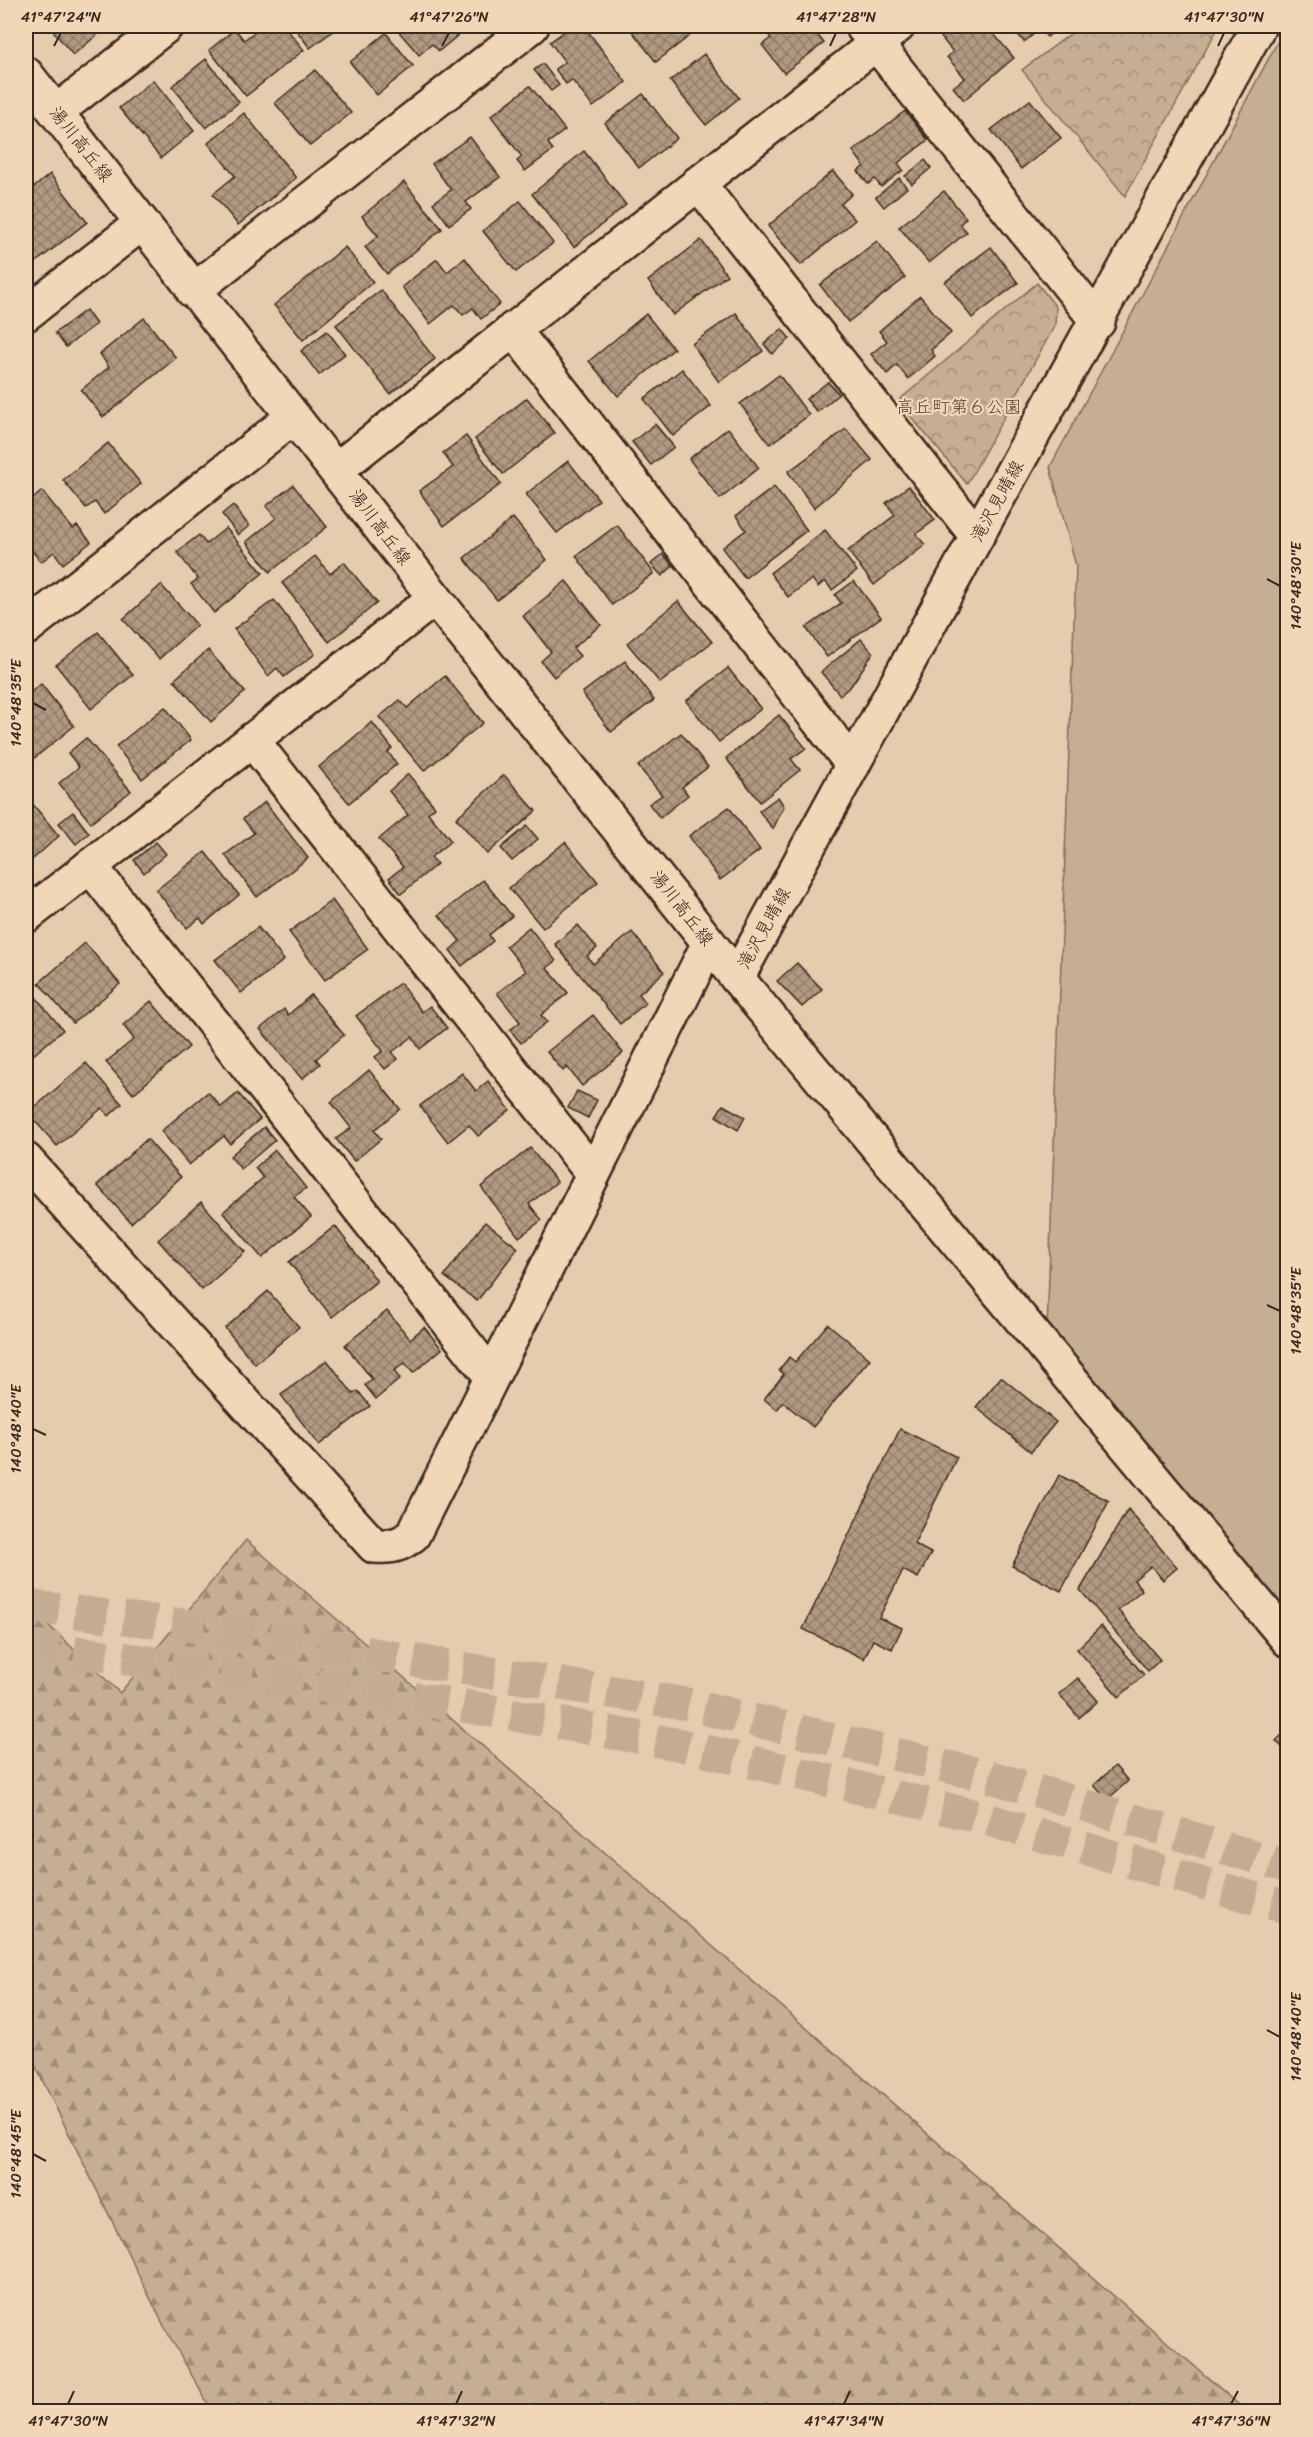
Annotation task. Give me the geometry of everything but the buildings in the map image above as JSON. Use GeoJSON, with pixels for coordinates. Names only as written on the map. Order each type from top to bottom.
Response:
{"type":"FeatureCollection","features":[{"type":"Feature","properties":{"kind":"street"},"geometry":{"type":"LineString","coordinates":[[56,112],[166,26]]}},
{"type":"Feature","properties":{"kind":"street"},"geometry":{"type":"LineString","coordinates":[[193,291],[532,26]]}},
{"type":"Feature","properties":{"kind":"street","name":"滝沢見晴線"},"geometry":{"type":"LineString","coordinates":[[737,978],[977,536],[1098,322],[1260,26]]}},
{"type":"Feature","properties":{"kind":"street"},"geometry":{"type":"LineString","coordinates":[[336,470],[698,183],[879,31],[1098,322]]}},
{"type":"Feature","properties":{"kind":"street","name":"湯川高丘線"},"geometry":{"type":"LineString","coordinates":[[26,74],[193,291],[737,978],[1287,1640]]}},
{"type":"Feature","properties":{"kind":"street"},"geometry":{"type":"LineString","coordinates":[[698,183],[977,536]]}},
{"type":"Feature","properties":{"kind":"street"},"geometry":{"type":"LineString","coordinates":[[26,314],[142,223]]}},
{"type":"Feature","properties":{"kind":"street"},"geometry":{"type":"LineString","coordinates":[[513,329],[853,765]]}},
{"type":"Feature","properties":{"kind":"street"},"geometry":{"type":"LineString","coordinates":[[26,628],[294,417]]}},
{"type":"Feature","properties":{"kind":"street"},"geometry":{"type":"LineString","coordinates":[[26,916],[435,598]]}},
{"type":"Feature","properties":{"kind":"street"},"geometry":{"type":"LineString","coordinates":[[252,740],[592,1174]]}},
{"type":"Feature","properties":{"kind":"street"},"geometry":{"type":"LineString","coordinates":[[90,866],[491,1376]]}},
{"type":"Feature","properties":{"kind":"street"},"geometry":{"type":"LineString","coordinates":[[26,1160],[374,1546],[390,1547],[404,1543],[413,1535],[709,943]]}},
{"type":"Feature","properties":{"kind":"green space"},"geometry":{"type":"Polygon","coordinates":[[[1081,26],[1219,26],[1125,196],[1022,70],[1081,26]]]}},
{"type":"Feature","properties":{"kind":"green space"},"geometry":{"type":"Polygon","coordinates":[[[1286,26],[1287,1614],[1047,1329],[1076,566],[1050,467],[1286,26]]]}},
{"type":"Feature","properties":{"kind":"green space","name":"高丘町第６公園"},"geometry":{"type":"Polygon","coordinates":[[[1037,283],[1056,307],[1055,325],[967,484],[898,401],[1037,283]]]}},
{"type":"Feature","properties":{"kind":"green space"},"geometry":{"type":"Polygon","coordinates":[[[246,1540],[1246,2411],[212,2411],[165,2328],[26,2047],[26,1604],[120,1693],[246,1540]]]}},
{"type":"Feature","properties":{"kind":"tunnel"},"geometry":{"type":"LineString","coordinates":[[26,1606],[216,1629],[687,1704],[998,1779],[1288,1867]]}},
{"type":"Feature","properties":{"kind":"tunnel"},"geometry":{"type":"LineString","coordinates":[[26,1645],[459,1705],[681,1745],[972,1815],[1288,1908]]}}]}
